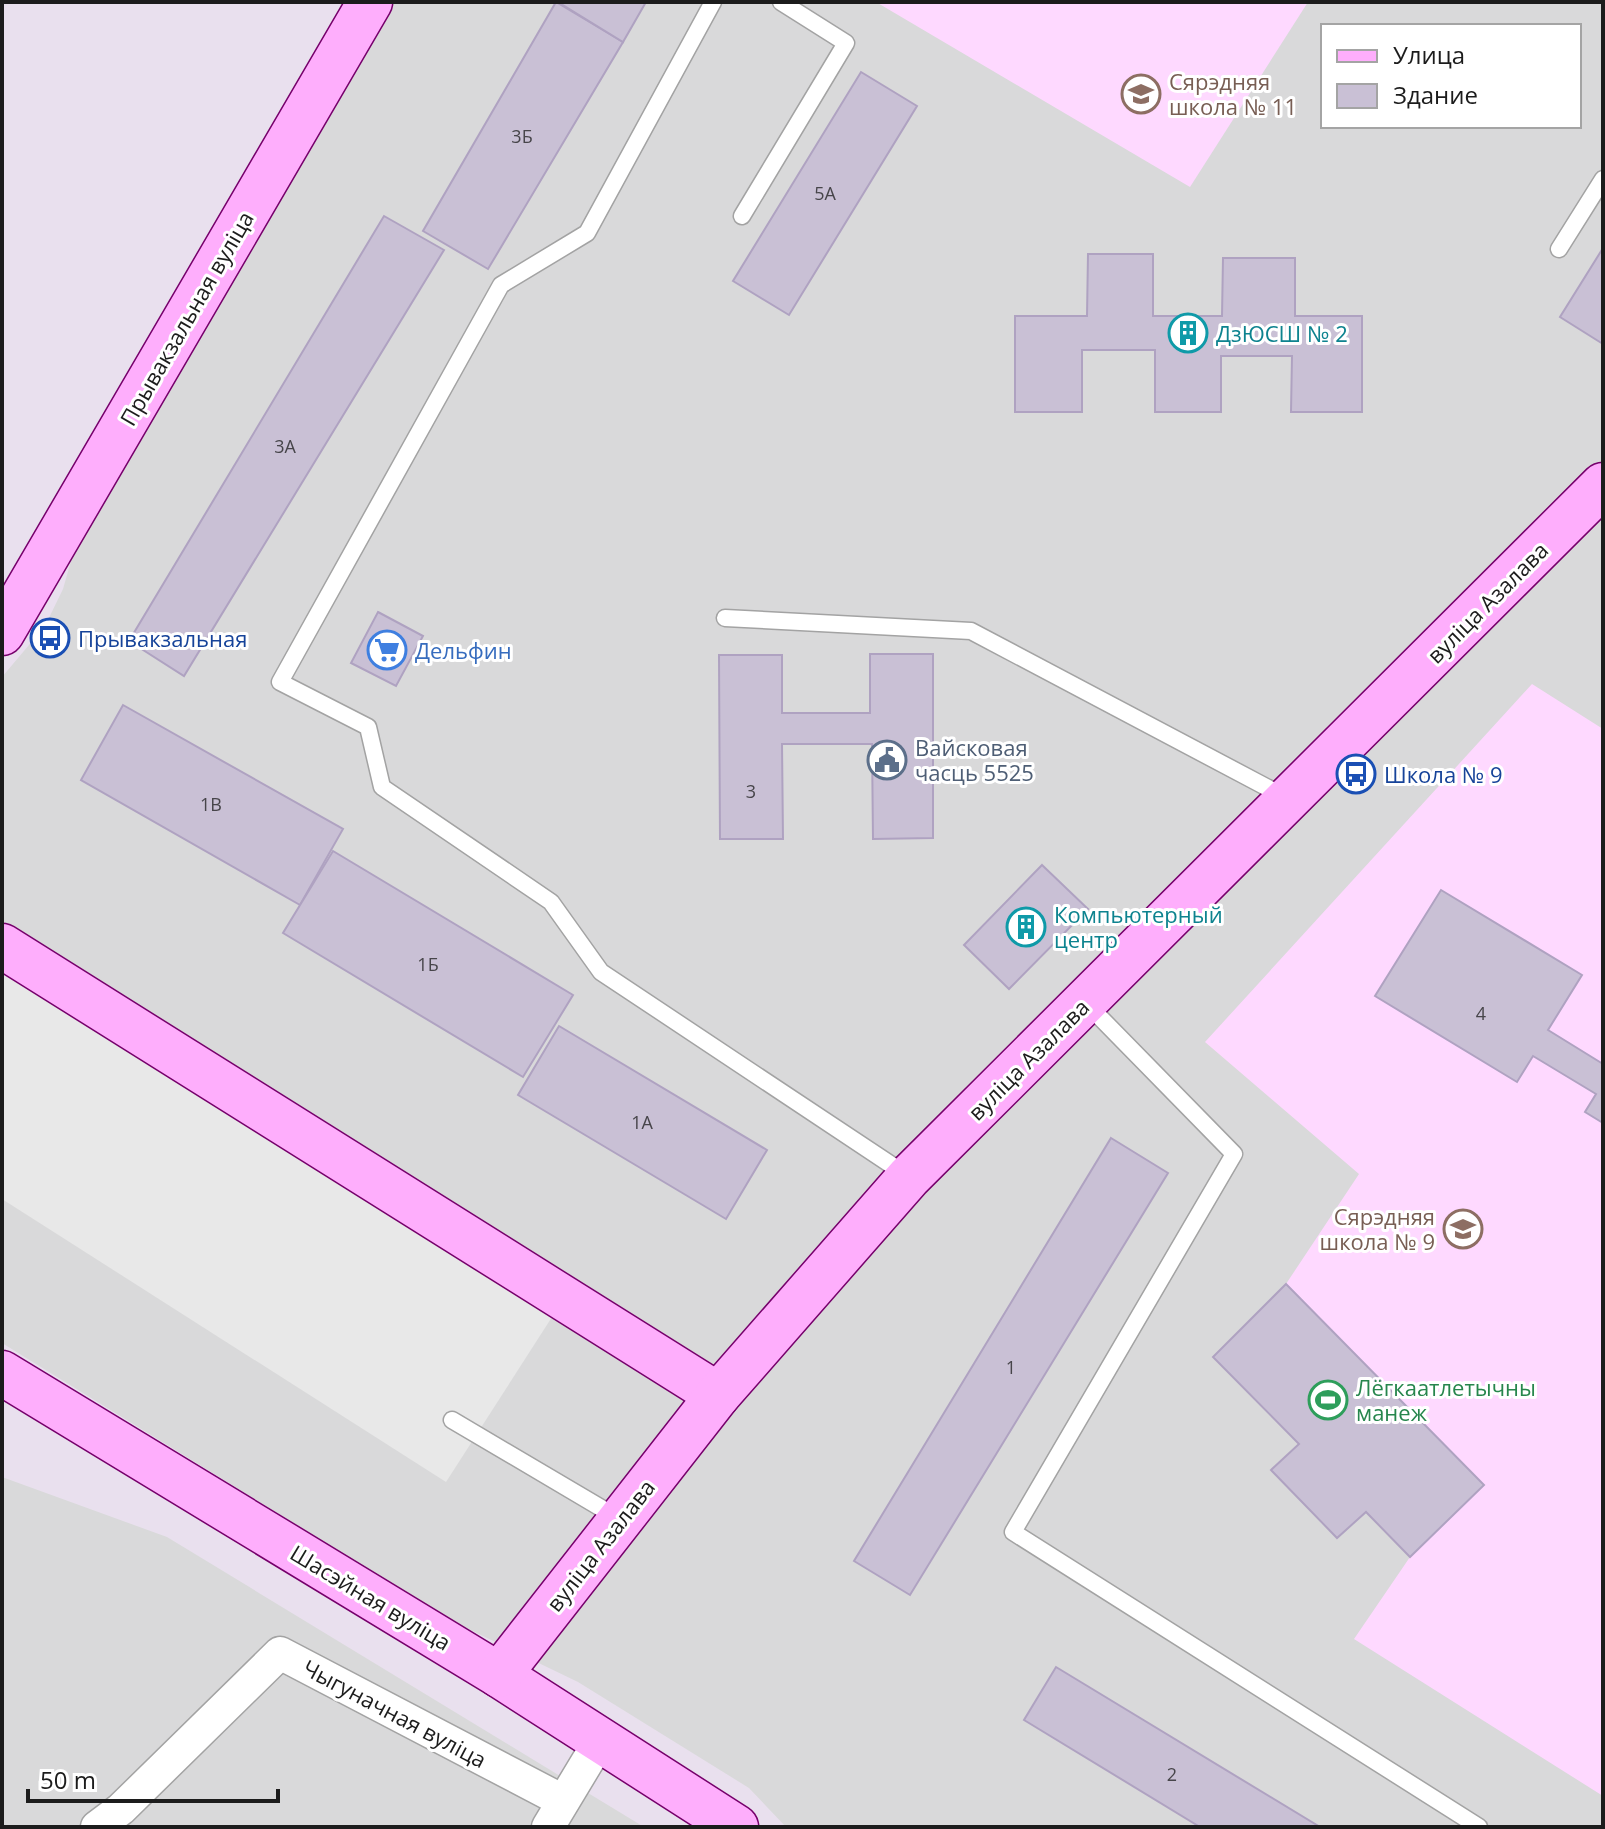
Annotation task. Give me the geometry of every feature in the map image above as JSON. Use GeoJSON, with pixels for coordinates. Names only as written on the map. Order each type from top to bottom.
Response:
{"type":"FeatureCollection","features":[{"type":"Feature","properties":{"kind":"street","name":"Прывакзальная вуліца"},"geometry":{"type":"LineString","coordinates":[[2,633],[370,2]]}},
{"type":"Feature","properties":{"kind":"street","name":"вуліца Азалава"},"geometry":{"type":"LineString","coordinates":[[499,1675],[718,1395],[909,1177],[1592,503]]}},
{"type":"Feature","properties":{"kind":"street"},"geometry":{"type":"LineString","coordinates":[[2,946],[718,1395]]}},
{"type":"Feature","properties":{"kind":"street","name":"Шасэйная вуліца"},"geometry":{"type":"LineString","coordinates":[[2,1373],[499,1675],[736,1827]]}},
{"type":"Feature","properties":{"kind":"street","name":"Чыгуначная вуліца"},"geometry":{"type":"LineString","coordinates":[[97,1827],[121,1809],[280,1653],[556,1814],[601,1739]]}},
{"type":"Feature","properties":{"kind":"lane"},"geometry":{"type":"LineString","coordinates":[[713,2],[587,233],[501,285],[280,682],[368,727],[382,787],[551,902],[601,972],[909,1177]]}},
{"type":"Feature","properties":{"kind":"lane"},"geometry":{"type":"LineString","coordinates":[[742,216],[846,43],[781,2]]}},
{"type":"Feature","properties":{"kind":"lane"},"geometry":{"type":"LineString","coordinates":[[1559,249],[1603,179]]}},
{"type":"Feature","properties":{"kind":"lane"},"geometry":{"type":"LineString","coordinates":[[725,618],[971,631],[1290,799]]}},
{"type":"Feature","properties":{"kind":"lane"},"geometry":{"type":"LineString","coordinates":[[1086,1002],[1234,1154],[1013,1532],[1479,1827]]}},
{"type":"Feature","properties":{"kind":"lane"},"geometry":{"type":"LineString","coordinates":[[452,1420],[619,1519]]}},
{"type":"Feature","properties":{"kind":"shaded area"},"geometry":{"type":"Polygon","coordinates":[[[390,2],[1603,2],[1603,1827],[786,1827],[749,1788],[578,1682],[454,1622],[2,1343],[2,677],[45,626],[63,589],[75,547],[390,2]]]}},
{"type":"Feature","properties":{"kind":"shaded area","name":"Сярэдняя школа № 11"},"geometry":{"type":"Polygon","coordinates":[[[876,2],[1308,2],[1190,187],[876,2]]]}},
{"type":"Feature","properties":{"kind":"shaded area","name":"Сярэдняя школа № 9"},"geometry":{"type":"Polygon","coordinates":[[[1532,684],[1603,729],[1603,1796],[1354,1639],[1410,1557],[1484,1485],[1286,1284],[1359,1174],[1205,1042],[1532,684]]]}},
{"type":"Feature","properties":{"kind":"shaded area"},"geometry":{"type":"Polygon","coordinates":[[[2,966],[552,1317],[446,1482],[2,1199],[2,966]]]}},
{"type":"Feature","properties":{"kind":"shaded area"},"geometry":{"type":"Polygon","coordinates":[[[2,1477],[167,1537],[644,1827],[2,1827],[2,1477]]]}},
{"type":"Feature","properties":{"kind":"building"},"geometry":{"type":"Polygon","coordinates":[[[556,2],[623,42],[488,269],[423,231],[556,2]]]}},
{"type":"Feature","properties":{"kind":"building"},"geometry":{"type":"Polygon","coordinates":[[[558,2],[646,2],[623,42],[558,2]]]}},
{"type":"Feature","properties":{"kind":"building"},"geometry":{"type":"Polygon","coordinates":[[[861,72],[917,106],[789,315],[733,281],[861,72]]]}},
{"type":"Feature","properties":{"kind":"building"},"geometry":{"type":"Polygon","coordinates":[[[384,216],[444,250],[184,676],[129,641],[384,216]]]}},
{"type":"Feature","properties":{"kind":"building"},"geometry":{"type":"Polygon","coordinates":[[[1603,248],[1603,344],[1560,317],[1603,248]]]}},
{"type":"Feature","properties":{"kind":"building","name":"ДзЮСШ № 2"},"geometry":{"type":"Polygon","coordinates":[[[1088,254],[1153,254],[1153,316],[1222,316],[1223,258],[1295,258],[1295,316],[1362,316],[1362,412],[1291,412],[1292,356],[1221,356],[1221,412],[1155,412],[1155,350],[1082,350],[1082,412],[1015,412],[1015,316],[1087,316],[1088,254]]]}},
{"type":"Feature","properties":{"kind":"building","name":"Дельфин"},"geometry":{"type":"Polygon","coordinates":[[[378,612],[423,636],[396,686],[351,663],[378,612]]]}},
{"type":"Feature","properties":{"kind":"building"},"geometry":{"type":"Polygon","coordinates":[[[870,654],[933,654],[933,838],[873,839],[872,744],[782,744],[783,839],[720,839],[719,655],[782,655],[782,713],[870,713],[870,654]]]}},
{"type":"Feature","properties":{"kind":"building"},"geometry":{"type":"Polygon","coordinates":[[[123,705],[343,829],[300,905],[81,780],[123,705]]]}},
{"type":"Feature","properties":{"kind":"building"},"geometry":{"type":"Polygon","coordinates":[[[333,851],[573,995],[523,1077],[283,933],[333,851]]]}},
{"type":"Feature","properties":{"kind":"building","name":"Компьютерный центр"},"geometry":{"type":"Polygon","coordinates":[[[1042,865],[1088,909],[1009,989],[964,945],[1042,865]]]}},
{"type":"Feature","properties":{"kind":"building"},"geometry":{"type":"Polygon","coordinates":[[[1441,890],[1582,975],[1548,1030],[1603,1064],[1603,1123],[1585,1112],[1596,1094],[1533,1056],[1517,1082],[1375,996],[1441,890]]]}},
{"type":"Feature","properties":{"kind":"building"},"geometry":{"type":"Polygon","coordinates":[[[559,1026],[767,1150],[726,1219],[518,1095],[559,1026]]]}},
{"type":"Feature","properties":{"kind":"building"},"geometry":{"type":"Polygon","coordinates":[[[1111,1138],[1168,1173],[910,1595],[854,1561],[1111,1138]]]}},
{"type":"Feature","properties":{"kind":"building","name":"Лёгкаатлетычны манеж"},"geometry":{"type":"Polygon","coordinates":[[[1286,1284],[1484,1485],[1410,1557],[1366,1512],[1337,1538],[1271,1470],[1299,1444],[1213,1357],[1286,1284]]]}},
{"type":"Feature","properties":{"kind":"building"},"geometry":{"type":"Polygon","coordinates":[[[1056,1667],[1320,1827],[1200,1827],[1024,1720],[1056,1667]]]}},
{"type":"Feature","properties":{"kind":"place","name":"Сярэдняя школа № 11"},"geometry":{"type":"Point","coordinates":[1141,94]}},
{"type":"Feature","properties":{"kind":"place","name":"ДзЮСШ № 2"},"geometry":{"type":"Point","coordinates":[1188,333]}},
{"type":"Feature","properties":{"kind":"place","name":"Прывакзальная"},"geometry":{"type":"Point","coordinates":[50,638]}},
{"type":"Feature","properties":{"kind":"place","name":"Дельфин"},"geometry":{"type":"Point","coordinates":[387,650]}},
{"type":"Feature","properties":{"kind":"place","name":"Вайсковая часць 5525"},"geometry":{"type":"Point","coordinates":[887,760]}},
{"type":"Feature","properties":{"kind":"place","name":"Школа № 9"},"geometry":{"type":"Point","coordinates":[1356,774]}},
{"type":"Feature","properties":{"kind":"place","name":"Компьютерный центр"},"geometry":{"type":"Point","coordinates":[1026,927]}},
{"type":"Feature","properties":{"kind":"place","name":"Сярэдняя школа № 9"},"geometry":{"type":"Point","coordinates":[1463,1229]}},
{"type":"Feature","properties":{"kind":"place","name":"Лёгкаатлетычны манеж"},"geometry":{"type":"Point","coordinates":[1328,1400]}}]}
